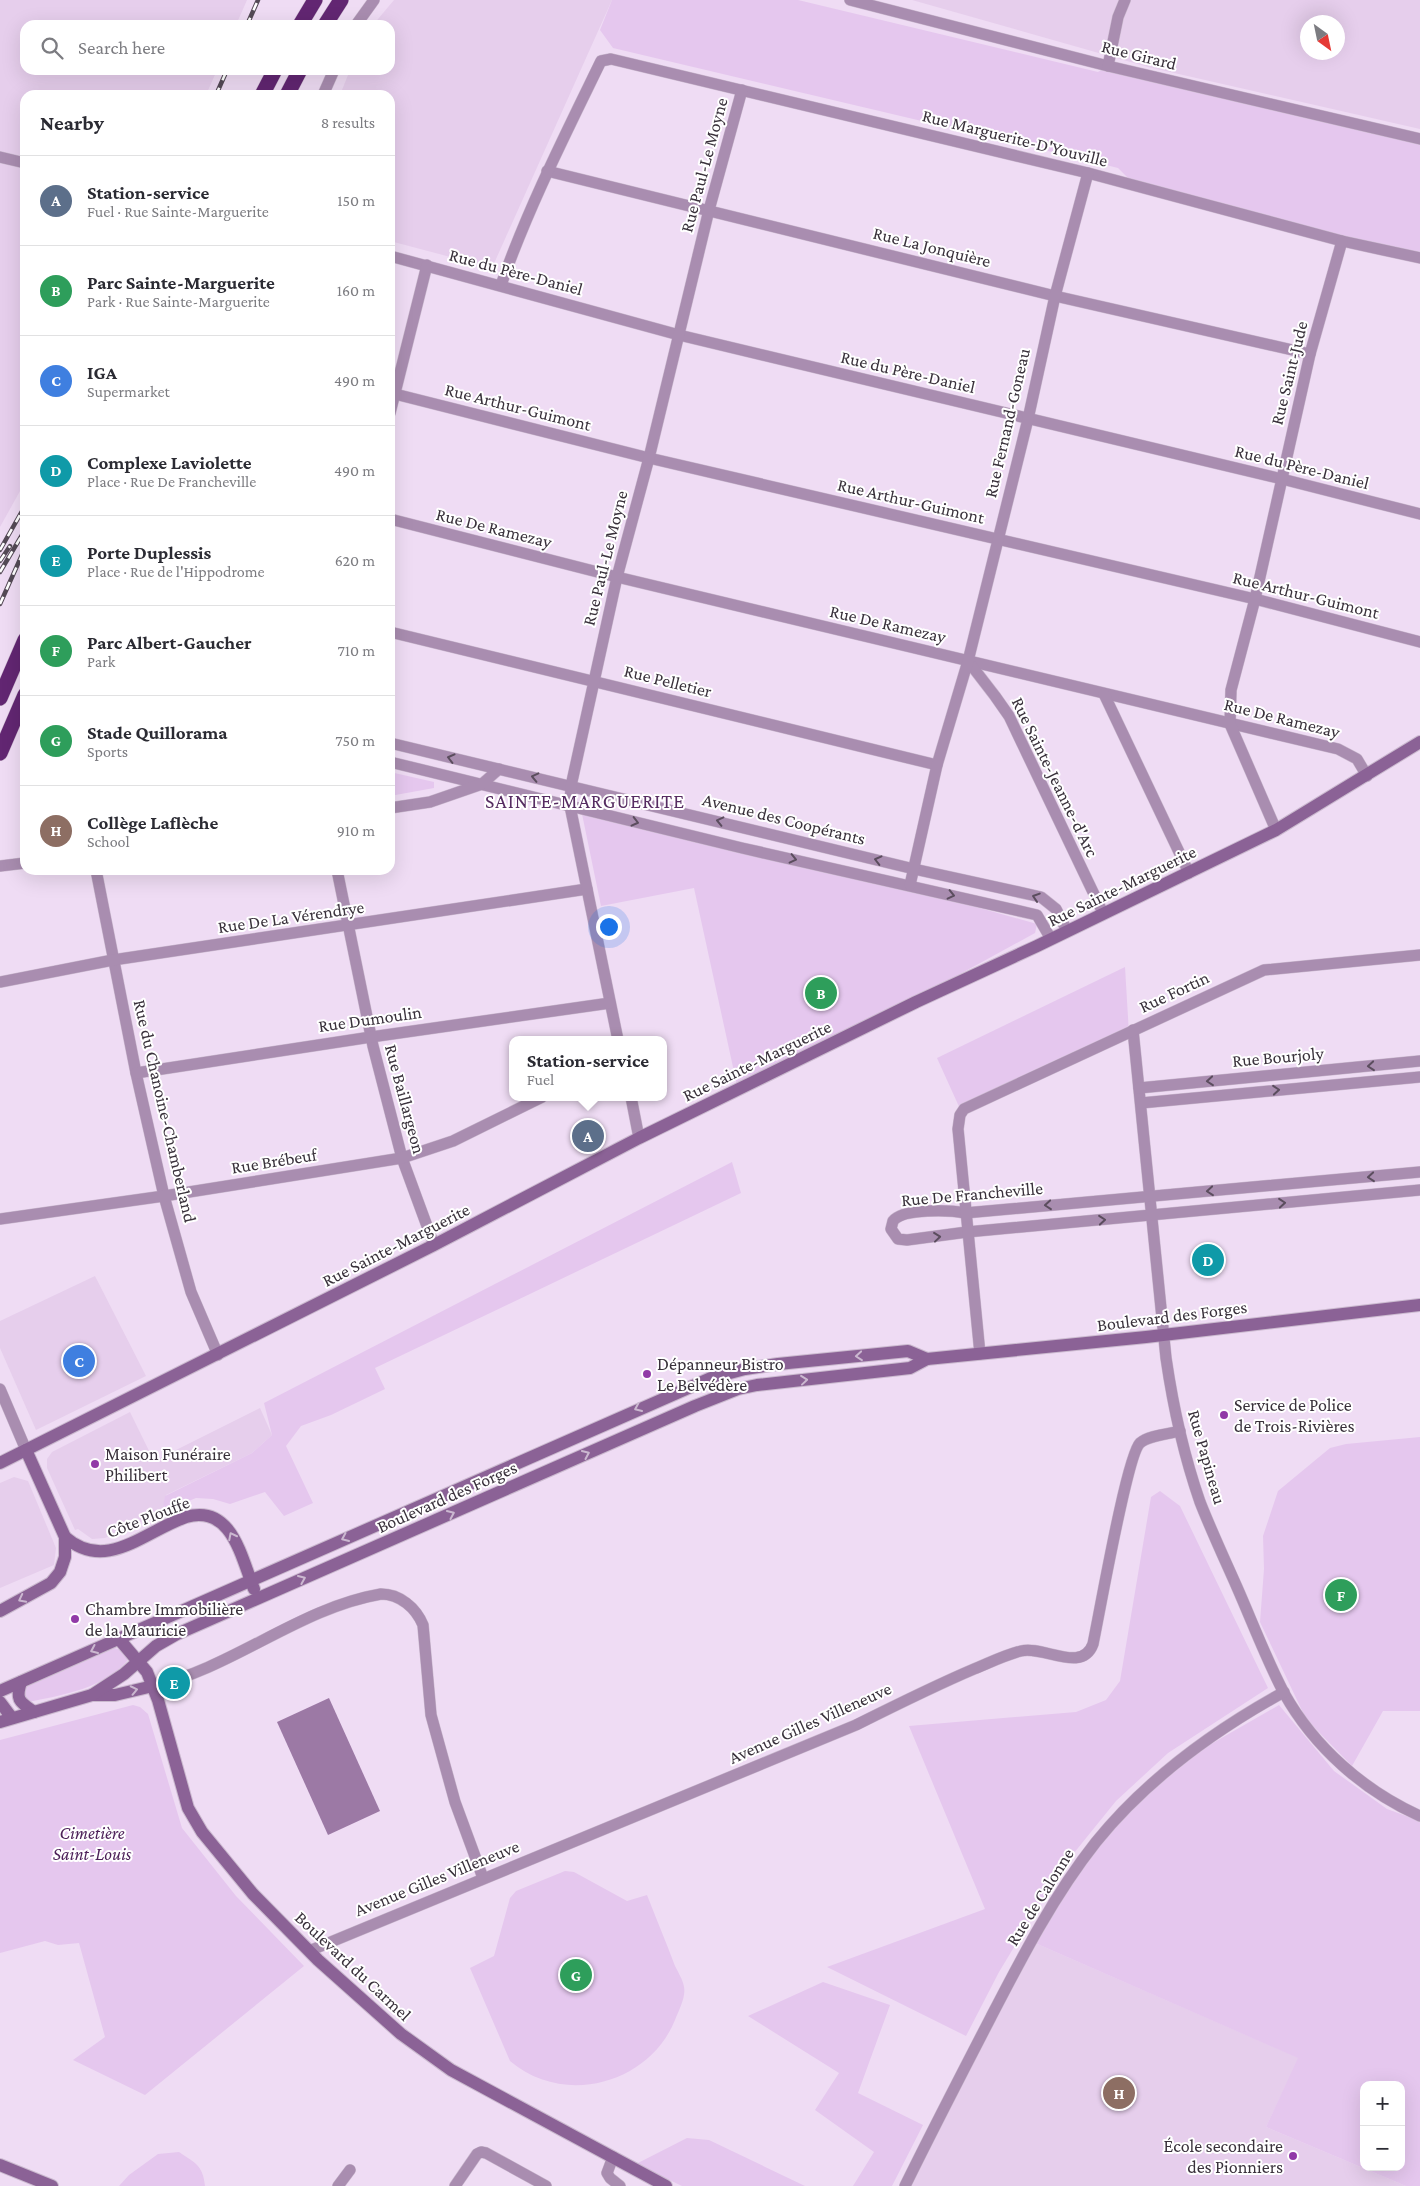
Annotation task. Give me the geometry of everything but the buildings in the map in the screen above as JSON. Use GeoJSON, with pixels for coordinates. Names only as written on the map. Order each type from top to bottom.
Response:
{"type":"FeatureCollection","features":[{"type":"Feature","properties":{"kind":"highway"},"geometry":{"type":"LineString","coordinates":[[303,20],[315,0]]}},
{"type":"Feature","properties":{"kind":"highway"},"geometry":{"type":"LineString","coordinates":[[328,20],[341,0]]}},
{"type":"Feature","properties":{"kind":"highway"},"geometry":{"type":"LineString","coordinates":[[265,90],[272,75]]}},
{"type":"Feature","properties":{"kind":"highway"},"geometry":{"type":"LineString","coordinates":[[290,90],[297,75]]}},
{"type":"Feature","properties":{"kind":"highway"},"geometry":{"type":"LineString","coordinates":[[0,698],[20,652]]}},
{"type":"Feature","properties":{"kind":"highway"},"geometry":{"type":"LineString","coordinates":[[0,753],[20,707]]}},
{"type":"Feature","properties":{"kind":"street"},"geometry":{"type":"LineString","coordinates":[[360,20],[374,0]]}},
{"type":"Feature","properties":{"kind":"street","name":"Rue Girard"},"geometry":{"type":"LineString","coordinates":[[850,0],[1108,66],[1420,139]]}},
{"type":"Feature","properties":{"kind":"street"},"geometry":{"type":"LineString","coordinates":[[1108,66],[1118,17],[1125,0]]}},
{"type":"Feature","properties":{"kind":"street","name":"Rue Marguerite-D'Youville"},"geometry":{"type":"LineString","coordinates":[[548,170],[601,61],[611,59],[1088,173],[1342,241],[1420,258]]}},
{"type":"Feature","properties":{"kind":"street"},"geometry":{"type":"LineString","coordinates":[[325,90],[332,75]]}},
{"type":"Feature","properties":{"kind":"street","name":"Rue Paul-Le Moyne"},"geometry":{"type":"LineString","coordinates":[[617,1036],[570,806],[571,786],[617,578],[650,458],[709,210],[742,90]]}},
{"type":"Feature","properties":{"kind":"street"},"geometry":{"type":"LineString","coordinates":[[0,157],[20,162]]}},
{"type":"Feature","properties":{"kind":"street"},"geometry":{"type":"LineString","coordinates":[[501,285],[515,246],[548,170]]}},
{"type":"Feature","properties":{"kind":"street","name":"Rue La Jonquière"},"geometry":{"type":"LineString","coordinates":[[548,170],[1055,296],[1310,354]]}},
{"type":"Feature","properties":{"kind":"street","name":"Rue Fernand-Goneau"},"geometry":{"type":"LineString","coordinates":[[910,885],[937,765],[968,661],[1028,419],[1055,296],[1088,173]]}},
{"type":"Feature","properties":{"kind":"street","name":"Rue Saint-Jude"},"geometry":{"type":"LineString","coordinates":[[1276,830],[1230,724],[1232,690],[1255,599],[1310,354],[1342,241]]}},
{"type":"Feature","properties":{"kind":"street","name":"Rue du Père-Daniel"},"geometry":{"type":"LineString","coordinates":[[395,257],[678,335],[1282,479],[1420,514]]}},
{"type":"Feature","properties":{"kind":"street"},"geometry":{"type":"LineString","coordinates":[[395,394],[427,265]]}},
{"type":"Feature","properties":{"kind":"street","name":"Rue Arthur-Guimont"},"geometry":{"type":"LineString","coordinates":[[395,394],[650,458],[1255,599],[1420,642]]}},
{"type":"Feature","properties":{"kind":"street","name":"Rue De Ramezay"},"geometry":{"type":"LineString","coordinates":[[395,520],[617,578],[1338,749],[1357,759],[1367,776]]}},
{"type":"Feature","properties":{"kind":"street","name":"Rue Pelletier"},"geometry":{"type":"LineString","coordinates":[[395,633],[937,765]]}},
{"type":"Feature","properties":{"kind":"street","name":"Rue Sainte-Jeanne-d'Arc"},"geometry":{"type":"LineString","coordinates":[[968,661],[1009,716],[1103,913]]}},
{"type":"Feature","properties":{"kind":"street"},"geometry":{"type":"LineString","coordinates":[[1104,694],[1189,873]]}},
{"type":"Feature","properties":{"kind":"street","name":"Rue Sainte-Marguerite"},"geometry":{"type":"LineString","coordinates":[[0,1464],[434,1246],[640,1138],[916,1002],[1276,830],[1420,742]]}},
{"type":"Feature","properties":{"kind":"street","name":"Avenue des Coopérants"},"geometry":{"type":"LineString","coordinates":[[395,744],[914,869],[1041,897],[1056,909],[1068,931]]}},
{"type":"Feature","properties":{"kind":"street","name":"Avenue des Coopérants"},"geometry":{"type":"LineString","coordinates":[[395,763],[742,848],[1037,915],[1051,939]]}},
{"type":"Feature","properties":{"kind":"street"},"geometry":{"type":"LineString","coordinates":[[395,807],[430,802],[482,784],[499,769]]}},
{"type":"Feature","properties":{"kind":"street"},"geometry":{"type":"LineString","coordinates":[[742,848],[746,828]]}},
{"type":"Feature","properties":{"kind":"street"},"geometry":{"type":"LineString","coordinates":[[0,866],[20,864]]}},
{"type":"Feature","properties":{"kind":"street","name":"Rue du Chanoine-Chamberland"},"geometry":{"type":"LineString","coordinates":[[97,875],[136,1073],[164,1196],[191,1292],[218,1355]]}},
{"type":"Feature","properties":{"kind":"street","name":"Rue Baillargeon"},"geometry":{"type":"LineString","coordinates":[[338,875],[371,1037],[402,1158],[434,1246]]}},
{"type":"Feature","properties":{"kind":"street","name":"Rue De La Vérendrye"},"geometry":{"type":"LineString","coordinates":[[0,982],[113,960],[587,890]]}},
{"type":"Feature","properties":{"kind":"street","name":"Rue Fortin"},"geometry":{"type":"LineString","coordinates":[[965,1213],[958,1129],[960,1115],[970,1105],[1268,969],[1420,955]]}},
{"type":"Feature","properties":{"kind":"street","name":"Rue Dumoulin"},"geometry":{"type":"LineString","coordinates":[[136,1073],[610,1003]]}},
{"type":"Feature","properties":{"kind":"street","name":"Rue Papineau"},"geometry":{"type":"LineString","coordinates":[[1133,1030],[1169,1381],[1180,1431],[1207,1520],[1284,1692],[1316,1737],[1347,1769],[1384,1797],[1420,1816]]}},
{"type":"Feature","properties":{"kind":"street","name":"Rue Bourjoly"},"geometry":{"type":"LineString","coordinates":[[1139,1088],[1420,1062]]}},
{"type":"Feature","properties":{"kind":"street","name":"Rue Bourjoly"},"geometry":{"type":"LineString","coordinates":[[1141,1104],[1420,1077]]}},
{"type":"Feature","properties":{"kind":"street","name":"Rue Brébeuf"},"geometry":{"type":"LineString","coordinates":[[0,1219],[164,1196],[402,1158],[452,1141],[534,1101]]}},
{"type":"Feature","properties":{"kind":"street"},"geometry":{"type":"LineString","coordinates":[[631,1101],[640,1138]]}},
{"type":"Feature","properties":{"kind":"street","name":"Rue De Francheville"},"geometry":{"type":"LineString","coordinates":[[1420,1172],[965,1213],[950,1210],[903,1214],[895,1218],[891,1229],[895,1236],[902,1240],[967,1232],[1420,1190]]}},
{"type":"Feature","properties":{"kind":"street"},"geometry":{"type":"LineString","coordinates":[[965,1213],[980,1354]]}},
{"type":"Feature","properties":{"kind":"street","name":"Boulevard des Forges"},"geometry":{"type":"LineString","coordinates":[[6,1720],[92,1695],[124,1674],[139,1660],[173,1636],[706,1401],[750,1386],[910,1368],[927,1359],[1164,1335],[1420,1305]]}},
{"type":"Feature","properties":{"kind":"street","name":"Boulevard des Forges"},"geometry":{"type":"LineString","coordinates":[[0,1691],[698,1382],[721,1374],[751,1368],[844,1357],[908,1351],[927,1359]]}},
{"type":"Feature","properties":{"kind":"street"},"geometry":{"type":"LineString","coordinates":[[698,1382],[706,1401]]}},
{"type":"Feature","properties":{"kind":"street"},"geometry":{"type":"LineString","coordinates":[[0,1389],[65,1536],[65,1561],[56,1579],[45,1588],[0,1611]]}},
{"type":"Feature","properties":{"kind":"street","name":"Avenue Gilles Villeneuve"},"geometry":{"type":"LineString","coordinates":[[308,1951],[856,1725],[922,1691],[1021,1650],[1040,1650],[1075,1658],[1085,1655],[1093,1644],[1125,1488],[1136,1450],[1143,1441],[1180,1431]]}},
{"type":"Feature","properties":{"kind":"street"},"geometry":{"type":"LineString","coordinates":[[533,1455],[541,1474]]}},
{"type":"Feature","properties":{"kind":"street","name":"Côte Plouffe"},"geometry":{"type":"LineString","coordinates":[[65,1536],[85,1550],[105,1552],[121,1548],[182,1518],[206,1515],[218,1520],[229,1529],[258,1598]]}},
{"type":"Feature","properties":{"kind":"street"},"geometry":{"type":"LineString","coordinates":[[92,1695],[115,1695],[168,1683],[218,1663],[255,1643],[337,1607],[381,1594],[388,1594],[400,1599],[416,1612],[423,1625],[431,1714],[455,1802],[484,1878]]}},
{"type":"Feature","properties":{"kind":"street","name":"Boulevard du Carmel"},"geometry":{"type":"LineString","coordinates":[[118,1639],[139,1660],[153,1686],[188,1808],[194,1821],[243,1882],[308,1951],[388,2024],[438,2060],[502,2098],[666,2186]]}},
{"type":"Feature","properties":{"kind":"street"},"geometry":{"type":"LineString","coordinates":[[21,1682],[18,1693],[19,1699],[34,1712]]}},
{"type":"Feature","properties":{"kind":"street","name":"Rue de Calonne"},"geometry":{"type":"LineString","coordinates":[[905,2186],[1023,1956],[1096,1843],[1129,1806],[1185,1755],[1216,1733],[1284,1692]]}},
{"type":"Feature","properties":{"kind":"street"},"geometry":{"type":"LineString","coordinates":[[0,1702],[6,1720]]}},
{"type":"Feature","properties":{"kind":"street"},"geometry":{"type":"LineString","coordinates":[[455,2186],[477,2154],[481,2152],[546,2186]]}},
{"type":"Feature","properties":{"kind":"street"},"geometry":{"type":"LineString","coordinates":[[613,2157],[607,2173],[620,2186]]}},
{"type":"Feature","properties":{"kind":"street"},"geometry":{"type":"LineString","coordinates":[[0,2165],[52,2186]]}},
{"type":"Feature","properties":{"kind":"street"},"geometry":{"type":"LineString","coordinates":[[338,2186],[350,2170]]}},
{"type":"Feature","properties":{"kind":"shaded area"},"geometry":{"type":"Polygon","coordinates":[[[0,0],[247,0],[238,20],[20,20],[20,75],[215,75],[208,90],[20,90],[20,491],[0,527],[0,0]]]}},
{"type":"Feature","properties":{"kind":"shaded area"},"geometry":{"type":"Polygon","coordinates":[[[394,0],[612,0],[492,268],[395,242],[395,90],[342,90],[348,75],[395,75],[395,20],[377,20],[394,0]]]}},
{"type":"Feature","properties":{"kind":"shaded area"},"geometry":{"type":"Polygon","coordinates":[[[912,0],[1420,0],[1420,129],[1148,67],[912,0]]]}},
{"type":"Feature","properties":{"kind":"shaded area"},"geometry":{"type":"Polygon","coordinates":[[[95,1276],[146,1376],[36,1430],[0,1348],[0,1321],[95,1276]]]}},
{"type":"Feature","properties":{"kind":"shaded area"},"geometry":{"type":"Polygon","coordinates":[[[260,1408],[272,1435],[252,1453],[166,1495],[162,1512],[105,1538],[92,1539],[78,1529],[75,1530],[47,1468],[47,1459],[52,1452],[130,1412],[154,1461],[260,1408]]]}},
{"type":"Feature","properties":{"kind":"shaded area"},"geometry":{"type":"Polygon","coordinates":[[[14,1477],[28,1481],[56,1548],[54,1565],[0,1588],[0,1483],[14,1477]]]}},
{"type":"Feature","properties":{"kind":"shaded area"},"geometry":{"type":"Polygon","coordinates":[[[329,1698],[380,1811],[328,1835],[277,1722],[329,1698]]]}},
{"type":"Feature","properties":{"kind":"shaded area"},"geometry":{"type":"Polygon","coordinates":[[[1035,1943],[1299,2058],[1266,2127],[1360,2167],[1360,2171],[1370,2171],[1406,2186],[906,2186],[1035,1943]]]}},
{"type":"Feature","properties":{"kind":"green space"},"geometry":{"type":"Polygon","coordinates":[[[612,0],[798,0],[1098,72],[1108,66],[1420,135],[1420,259],[1141,191],[1118,168],[613,48],[600,30],[612,0]]]}},
{"type":"Feature","properties":{"kind":"green space"},"geometry":{"type":"Polygon","coordinates":[[[395,773],[434,782],[434,788],[395,795],[395,773]]]}},
{"type":"Feature","properties":{"kind":"green space"},"geometry":{"type":"Polygon","coordinates":[[[581,809],[909,888],[1037,924],[1035,933],[816,1053],[738,1090],[694,888],[601,906],[581,809]]]}},
{"type":"Feature","properties":{"kind":"green space"},"geometry":{"type":"Polygon","coordinates":[[[1125,967],[1129,1034],[961,1111],[937,1058],[1125,967]]]}},
{"type":"Feature","properties":{"kind":"green space"},"geometry":{"type":"Polygon","coordinates":[[[732,1162],[741,1193],[375,1368],[385,1389],[331,1415],[301,1426],[286,1446],[313,1503],[284,1516],[265,1492],[230,1504],[213,1499],[196,1498],[162,1512],[165,1496],[252,1453],[272,1435],[264,1403],[732,1162]]]}},
{"type":"Feature","properties":{"kind":"green space"},"geometry":{"type":"Polygon","coordinates":[[[1420,1437],[1420,1711],[1383,1711],[1352,1766],[1306,1719],[1260,1622],[1264,1569],[1263,1536],[1278,1491],[1330,1448],[1346,1444],[1420,1437]]]}},
{"type":"Feature","properties":{"kind":"green space"},"geometry":{"type":"Polygon","coordinates":[[[1160,1491],[1180,1506],[1268,1688],[1168,1753],[1116,1801],[1061,1869],[999,1972],[966,2036],[827,1967],[985,1909],[909,1726],[1076,1712],[1106,1700],[1120,1681],[1151,1497],[1160,1491]]]}},
{"type":"Feature","properties":{"kind":"green space"},"geometry":{"type":"Polygon","coordinates":[[[115,1648],[121,1650],[128,1660],[119,1670],[95,1684],[69,1693],[28,1702],[21,1692],[24,1688],[115,1648]]]}},
{"type":"Feature","properties":{"kind":"green space","name":"Cimetière Saint-Louis"},"geometry":{"type":"Polygon","coordinates":[[[133,1705],[140,1707],[148,1714],[182,1828],[236,1896],[304,1966],[145,2095],[73,2060],[105,2037],[79,1943],[58,1945],[45,1941],[0,1953],[0,1740],[133,1705]]]}},
{"type":"Feature","properties":{"kind":"green space"},"geometry":{"type":"Polygon","coordinates":[[[1279,1705],[1334,1771],[1387,1809],[1420,1821],[1420,2186],[1406,2186],[1370,2171],[1405,2171],[1405,2081],[1360,2081],[1360,2167],[1266,2127],[1298,2058],[1035,1943],[1067,1877],[1122,1815],[1185,1759],[1279,1705]]]}},
{"type":"Feature","properties":{"kind":"green space"},"geometry":{"type":"Polygon","coordinates":[[[565,1871],[574,1872],[627,1901],[647,1895],[684,1987],[682,2004],[675,2020],[663,2042],[646,2060],[626,2073],[603,2082],[579,2085],[555,2083],[532,2075],[510,2061],[470,1968],[494,1956],[510,1898],[516,1891],[565,1871]]]}},
{"type":"Feature","properties":{"kind":"green space"},"geometry":{"type":"Polygon","coordinates":[[[823,1982],[890,2005],[858,2093],[923,2125],[892,2186],[853,2186],[874,2152],[815,2110],[839,2073],[748,2016],[823,1982]]]}},
{"type":"Feature","properties":{"kind":"green space"},"geometry":{"type":"Polygon","coordinates":[[[687,2138],[709,2140],[805,2186],[682,2186],[636,2164],[687,2138]]]}},
{"type":"Feature","properties":{"kind":"green space"},"geometry":{"type":"Polygon","coordinates":[[[179,2152],[197,2165],[202,2173],[205,2186],[119,2186],[129,2175],[158,2154],[179,2152]]]}},
{"type":"Feature","properties":{"kind":"railway"},"geometry":{"type":"LineString","coordinates":[[249,20],[258,0]]}},
{"type":"Feature","properties":{"kind":"railway"},"geometry":{"type":"LineString","coordinates":[[218,90],[225,75]]}},
{"type":"Feature","properties":{"kind":"railway"},"geometry":{"type":"LineString","coordinates":[[0,550],[20,515]]}},
{"type":"Feature","properties":{"kind":"railway"},"geometry":{"type":"LineString","coordinates":[[0,572],[20,538]]}},
{"type":"Feature","properties":{"kind":"railway"},"geometry":{"type":"LineString","coordinates":[[0,561],[10,546]]}},
{"type":"Feature","properties":{"kind":"railway"},"geometry":{"type":"LineString","coordinates":[[0,604],[20,559]]}},
{"type":"Feature","properties":{"kind":"place","name":"Parc Sainte-Marguerite"},"geometry":{"type":"Point","coordinates":[821,993]}},
{"type":"Feature","properties":{"kind":"place","name":"Station-service"},"geometry":{"type":"Point","coordinates":[588,1136]}},
{"type":"Feature","properties":{"kind":"place","name":"Complexe Laviolette"},"geometry":{"type":"Point","coordinates":[1208,1260]}},
{"type":"Feature","properties":{"kind":"place","name":"IGA"},"geometry":{"type":"Point","coordinates":[79,1361]}},
{"type":"Feature","properties":{"kind":"place","name":"Dépanneur Bistro Le Belvédère"},"geometry":{"type":"Point","coordinates":[647,1374]}},
{"type":"Feature","properties":{"kind":"place","name":"Service de Police de Trois-Rivières"},"geometry":{"type":"Point","coordinates":[1224,1415]}},
{"type":"Feature","properties":{"kind":"place","name":"Maison Funéraire Philibert"},"geometry":{"type":"Point","coordinates":[95,1464]}},
{"type":"Feature","properties":{"kind":"place","name":"Parc Albert-Gaucher"},"geometry":{"type":"Point","coordinates":[1341,1595]}},
{"type":"Feature","properties":{"kind":"place","name":"Chambre Immobilière de la Mauricie"},"geometry":{"type":"Point","coordinates":[75,1619]}},
{"type":"Feature","properties":{"kind":"place","name":"Porte Duplessis"},"geometry":{"type":"Point","coordinates":[174,1683]}},
{"type":"Feature","properties":{"kind":"place","name":"Stade Quillorama"},"geometry":{"type":"Point","coordinates":[576,1975]}},
{"type":"Feature","properties":{"kind":"place","name":"Collège Laflèche"},"geometry":{"type":"Point","coordinates":[1119,2093]}},
{"type":"Feature","properties":{"kind":"place","name":"École secondaire des Pionniers"},"geometry":{"type":"Point","coordinates":[1293,2156]}},
{"type":"Feature","properties":{"kind":"district","name":"SAINTE-MARGUERITE"},"geometry":{"type":"Point","coordinates":[585,801]}}]}
